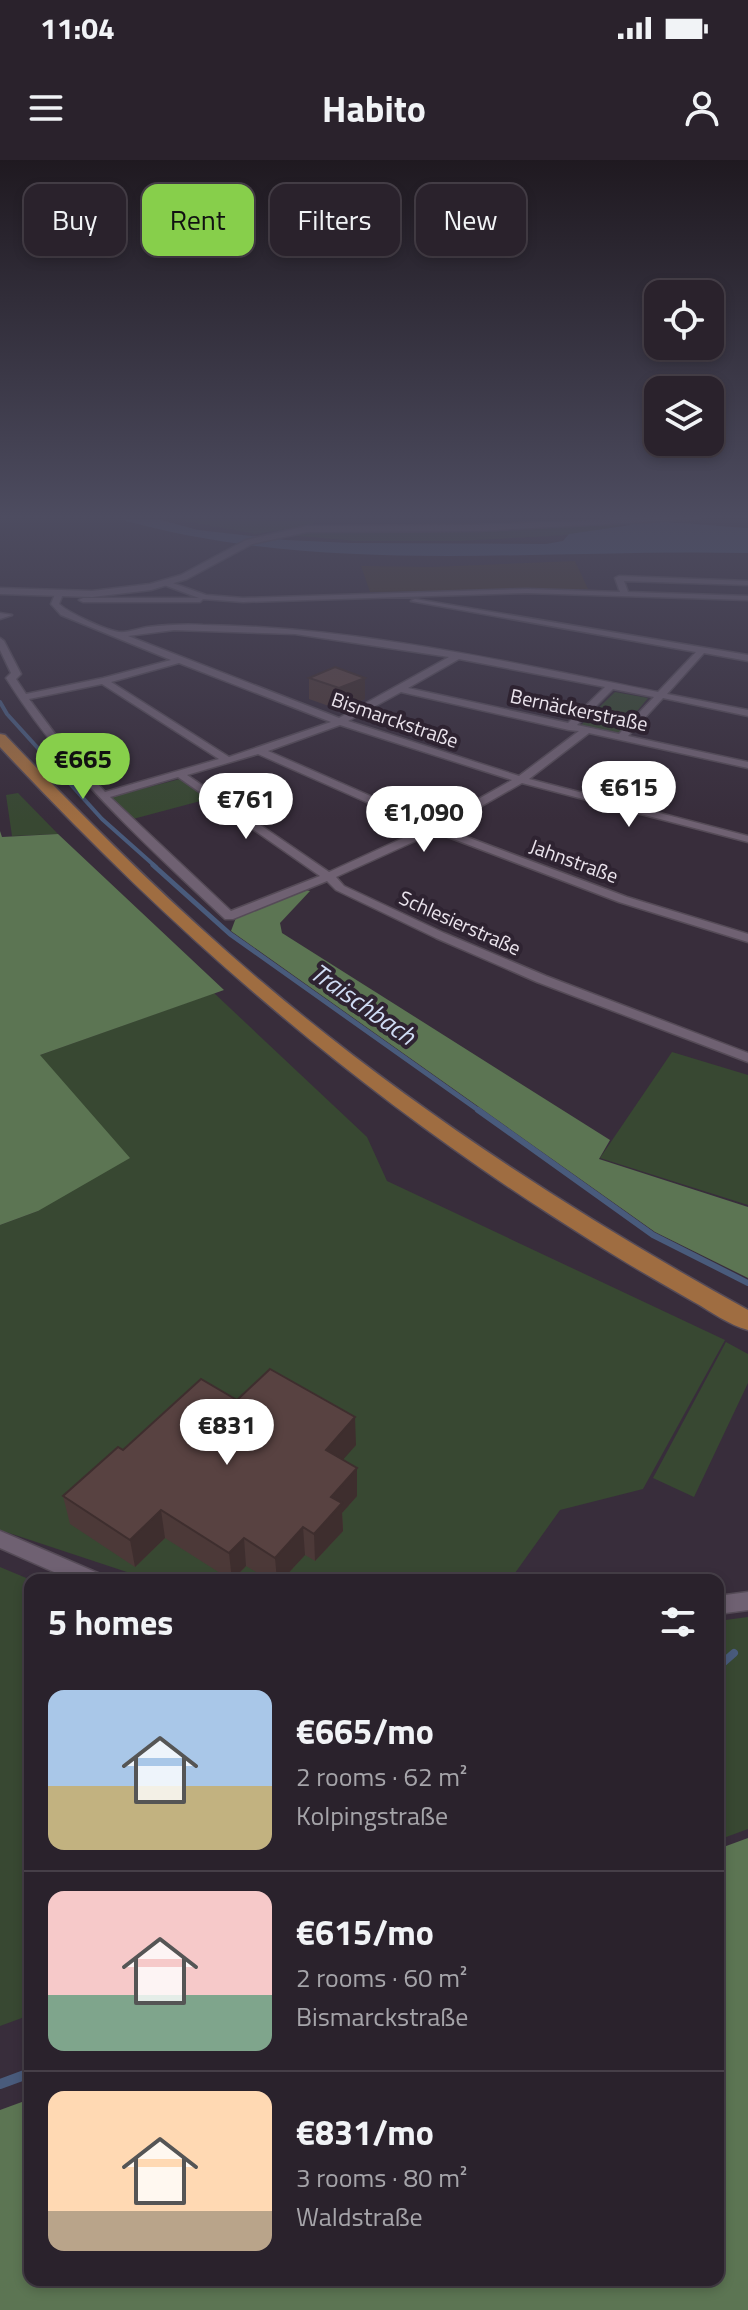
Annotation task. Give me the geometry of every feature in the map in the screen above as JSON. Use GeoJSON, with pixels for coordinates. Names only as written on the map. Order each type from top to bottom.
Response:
{"type":"FeatureCollection","features":[{"type":"Feature","properties":{"kind":"main road"},"geometry":{"type":"LineString","coordinates":[[0,738],[43,786],[209,949],[306,1031],[414,1113],[552,1207],[673,1281],[748,1321]]}},
{"type":"Feature","properties":{"kind":"street","name":"Bismarckstraße"},"geometry":{"type":"LineString","coordinates":[[82,619],[340,722],[616,808],[748,839]]}},
{"type":"Feature","properties":{"kind":"street"},"geometry":{"type":"LineString","coordinates":[[197,627],[198,619]]}},
{"type":"Feature","properties":{"kind":"street"},"geometry":{"type":"LineString","coordinates":[[528,619],[748,658]]}},
{"type":"Feature","properties":{"kind":"street"},"geometry":{"type":"LineString","coordinates":[[120,635],[158,628],[197,627],[310,633],[458,656],[748,713]]}},
{"type":"Feature","properties":{"kind":"street"},"geometry":{"type":"LineString","coordinates":[[0,641],[16,674],[11,678],[22,698],[101,796],[229,916],[330,878],[439,828],[520,780],[585,731]]}},
{"type":"Feature","properties":{"kind":"street"},"geometry":{"type":"LineString","coordinates":[[621,738],[702,650]]}},
{"type":"Feature","properties":{"kind":"street"},"geometry":{"type":"LineString","coordinates":[[101,796],[259,751],[340,722],[458,656]]}},
{"type":"Feature","properties":{"kind":"street"},"geometry":{"type":"LineString","coordinates":[[22,698],[104,681],[181,660]]}},
{"type":"Feature","properties":{"kind":"street"},"geometry":{"type":"LineString","coordinates":[[104,681],[227,760]]}},
{"type":"Feature","properties":{"kind":"street"},"geometry":{"type":"LineString","coordinates":[[569,727],[611,686]]}},
{"type":"Feature","properties":{"kind":"street","name":"Bernäckerstraße"},"geometry":{"type":"LineString","coordinates":[[402,689],[748,765]]}},
{"type":"Feature","properties":{"kind":"street","name":"Jahnstraße"},"geometry":{"type":"LineString","coordinates":[[259,751],[439,828],[594,889],[748,938]]}},
{"type":"Feature","properties":{"kind":"street","name":"Schlesierstraße"},"geometry":{"type":"LineString","coordinates":[[181,775],[340,888],[419,928],[525,974],[748,1058]]}},
{"type":"Feature","properties":{"kind":"street"},"geometry":{"type":"LineString","coordinates":[[0,1539],[79,1574]]}},
{"type":"Feature","properties":{"kind":"street"},"geometry":{"type":"LineString","coordinates":[[724,1604],[748,1601]]}},
{"type":"Feature","properties":{"kind":"green space"},"geometry":{"type":"Polygon","coordinates":[[[615,692],[648,698],[619,733],[581,725],[615,692]]]}},
{"type":"Feature","properties":{"kind":"green space"},"geometry":{"type":"Polygon","coordinates":[[[180,779],[208,799],[133,819],[110,797],[180,779]]]}},
{"type":"Feature","properties":{"kind":"green space"},"geometry":{"type":"Polygon","coordinates":[[[18,793],[58,834],[12,836],[6,795],[18,793]]]}},
{"type":"Feature","properties":{"kind":"green space"},"geometry":{"type":"Polygon","coordinates":[[[0,831],[2,837],[58,834],[224,990],[40,1055],[130,1158],[38,1211],[0,1225],[0,831]]]}},
{"type":"Feature","properties":{"kind":"green space"},"geometry":{"type":"Polygon","coordinates":[[[310,891],[280,923],[282,933],[610,1140],[599,1159],[748,1207],[748,1278],[655,1232],[231,931],[237,915],[310,891]]]}},
{"type":"Feature","properties":{"kind":"green space"},"geometry":{"type":"Polygon","coordinates":[[[214,993],[367,1137],[387,1181],[725,1340],[643,1489],[560,1510],[514,1574],[133,1574],[0,1530],[0,1225],[38,1211],[40,1055],[214,993]]]}},
{"type":"Feature","properties":{"kind":"green space"},"geometry":{"type":"Polygon","coordinates":[[[672,1052],[748,1075],[748,1205],[600,1158],[672,1052]]]}},
{"type":"Feature","properties":{"kind":"green space"},"geometry":{"type":"Polygon","coordinates":[[[726,1342],[748,1354],[748,1383],[694,1497],[653,1478],[726,1342]]]}},
{"type":"Feature","properties":{"kind":"green space"},"geometry":{"type":"Polygon","coordinates":[[[0,1567],[24,1577],[24,2017],[0,2026],[0,1567]]]}},
{"type":"Feature","properties":{"kind":"green space"},"geometry":{"type":"Polygon","coordinates":[[[748,1617],[748,1829],[724,1838],[724,1620],[748,1617]]]}},
{"type":"Feature","properties":{"kind":"green space"},"geometry":{"type":"Polygon","coordinates":[[[748,1838],[748,2310],[0,2310],[0,2110],[24,2101],[24,2286],[724,2286],[724,1847],[748,1838]]]}},
{"type":"Feature","properties":{"kind":"building"},"geometry":{"type":"Polygon","coordinates":[[[335,667],[365,678],[339,688],[309,678],[335,667]]]}},
{"type":"Feature","properties":{"kind":"building"},"geometry":{"type":"Polygon","coordinates":[[[270,1369],[355,1417],[326,1450],[357,1468],[331,1497],[342,1503],[314,1534],[303,1527],[275,1558],[244,1538],[229,1553],[161,1510],[130,1540],[63,1496],[118,1447],[123,1450],[201,1379],[237,1400],[270,1369]]]}},
{"type":"Feature","properties":{"kind":"waterway","name":"Traischbach"},"geometry":{"type":"LineString","coordinates":[[0,702],[7,714],[102,819],[156,867]]}},
{"type":"Feature","properties":{"kind":"waterway","name":"Traischbach"},"geometry":{"type":"LineString","coordinates":[[153,865],[230,934],[481,1112]]}},
{"type":"Feature","properties":{"kind":"waterway","name":"Traischbach"},"geometry":{"type":"LineString","coordinates":[[478,1110],[653,1235],[748,1283]]}},
{"type":"Feature","properties":{"kind":"waterway","name":"Traischbach"},"geometry":{"type":"LineString","coordinates":[[724,1662],[734,1653]]}},
{"type":"Feature","properties":{"kind":"waterway","name":"Traischbach"},"geometry":{"type":"LineString","coordinates":[[0,2084],[24,2075]]}}]}
